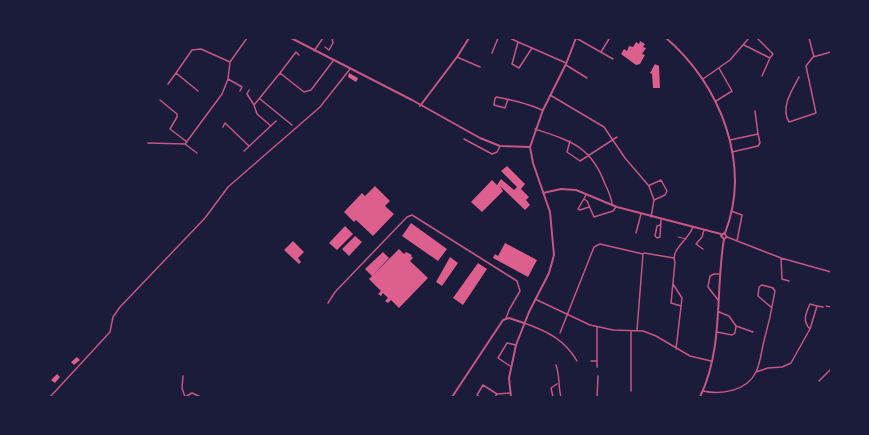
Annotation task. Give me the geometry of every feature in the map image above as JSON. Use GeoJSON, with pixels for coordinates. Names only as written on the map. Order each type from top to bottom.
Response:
{"type":"FeatureCollection","features":[{"type":"Feature","properties":{"kind":"street"},"geometry":{"type":"LineString","coordinates":[[186,143],[222,94],[228,79],[230,62],[247,38]]}},
{"type":"Feature","properties":{"kind":"street"},"geometry":{"type":"LineString","coordinates":[[291,38],[474,135],[500,146],[530,147]]}},
{"type":"Feature","properties":{"kind":"street"},"geometry":{"type":"LineString","coordinates":[[314,51],[323,38]]}},
{"type":"Feature","properties":{"kind":"street"},"geometry":{"type":"LineString","coordinates":[[325,47],[329,50],[333,43],[332,38]]}},
{"type":"Feature","properties":{"kind":"street"},"geometry":{"type":"LineString","coordinates":[[420,106],[457,58],[468,38]]}},
{"type":"Feature","properties":{"kind":"street"},"geometry":{"type":"LineString","coordinates":[[492,54],[498,38]]}},
{"type":"Feature","properties":{"kind":"street"},"geometry":{"type":"LineString","coordinates":[[510,38],[566,64],[586,78]]}},
{"type":"Feature","properties":{"kind":"street"},"geometry":{"type":"LineString","coordinates":[[511,397],[510,366],[516,345],[535,299],[549,273],[554,255],[551,222],[533,163],[530,147],[535,129],[566,64],[576,38],[613,59]]}},
{"type":"Feature","properties":{"kind":"street"},"geometry":{"type":"LineString","coordinates":[[601,52],[609,38]]}},
{"type":"Feature","properties":{"kind":"street"},"geometry":{"type":"LineString","coordinates":[[666,38],[694,65],[703,79],[716,101],[730,140],[734,184],[731,211],[726,233],[727,238]]}},
{"type":"Feature","properties":{"kind":"street"},"geometry":{"type":"LineString","coordinates":[[703,79],[719,68],[744,45],[749,38]]}},
{"type":"Feature","properties":{"kind":"street"},"geometry":{"type":"LineString","coordinates":[[757,38],[774,54],[770,58],[762,76]]}},
{"type":"Feature","properties":{"kind":"street"},"geometry":{"type":"LineString","coordinates":[[809,38],[814,57]]}},
{"type":"Feature","properties":{"kind":"street"},"geometry":{"type":"LineString","coordinates":[[518,42],[512,64],[519,68],[532,48]]}},
{"type":"Feature","properties":{"kind":"street"},"geometry":{"type":"LineString","coordinates":[[744,45],[770,58]]}},
{"type":"Feature","properties":{"kind":"street"},"geometry":{"type":"LineString","coordinates":[[168,84],[194,49],[201,49],[230,62]]}},
{"type":"Feature","properties":{"kind":"street"},"geometry":{"type":"LineString","coordinates":[[254,105],[296,52],[298,55]]}},
{"type":"Feature","properties":{"kind":"street"},"geometry":{"type":"LineString","coordinates":[[799,78],[787,102],[786,112],[789,122],[816,113],[806,68],[814,57],[831,52]]}},
{"type":"Feature","properties":{"kind":"street"},"geometry":{"type":"LineString","coordinates":[[457,58],[480,67]]}},
{"type":"Feature","properties":{"kind":"street"},"geometry":{"type":"LineString","coordinates":[[280,73],[302,92],[307,92],[333,61]]}},
{"type":"Feature","properties":{"kind":"street"},"geometry":{"type":"LineString","coordinates":[[716,101],[732,91],[719,68]]}},
{"type":"Feature","properties":{"kind":"street"},"geometry":{"type":"LineString","coordinates":[[50,397],[110,332],[113,317],[120,307],[205,218],[222,194],[320,107],[350,69]]}},
{"type":"Feature","properties":{"kind":"street"},"geometry":{"type":"LineString","coordinates":[[176,73],[198,91]]}},
{"type":"Feature","properties":{"kind":"street"},"geometry":{"type":"LineString","coordinates":[[228,79],[242,88],[240,91]]}},
{"type":"Feature","properties":{"kind":"street"},"geometry":{"type":"LineString","coordinates":[[249,90],[247,94],[254,105],[257,114],[271,126]]}},
{"type":"Feature","properties":{"kind":"street"},"geometry":{"type":"LineString","coordinates":[[550,95],[600,123],[625,158],[649,186],[654,200],[651,217]]}},
{"type":"Feature","properties":{"kind":"street"},"geometry":{"type":"LineString","coordinates":[[508,100],[505,108],[494,105],[496,97],[530,105],[543,110]]}},
{"type":"Feature","properties":{"kind":"street"},"geometry":{"type":"LineString","coordinates":[[260,99],[292,125]]}},
{"type":"Feature","properties":{"kind":"street"},"geometry":{"type":"LineString","coordinates":[[160,100],[178,115],[170,129],[197,153]]}},
{"type":"Feature","properties":{"kind":"street"},"geometry":{"type":"LineString","coordinates":[[166,110],[169,107]]}},
{"type":"Feature","properties":{"kind":"street"},"geometry":{"type":"LineString","coordinates":[[732,152],[758,146],[760,143],[754,112]]}},
{"type":"Feature","properties":{"kind":"street"},"geometry":{"type":"LineString","coordinates":[[244,151],[276,121]]}},
{"type":"Feature","properties":{"kind":"street"},"geometry":{"type":"LineString","coordinates":[[223,127],[225,123],[249,146]]}},
{"type":"Feature","properties":{"kind":"street"},"geometry":{"type":"LineString","coordinates":[[535,129],[570,142],[590,156],[603,179],[612,206]]}},
{"type":"Feature","properties":{"kind":"street"},"geometry":{"type":"LineString","coordinates":[[730,140],[758,134]]}},
{"type":"Feature","properties":{"kind":"street"},"geometry":{"type":"LineString","coordinates":[[570,142],[568,152],[579,161],[590,156],[617,137]]}},
{"type":"Feature","properties":{"kind":"street"},"geometry":{"type":"LineString","coordinates":[[464,139],[492,154],[497,152],[500,146]]}},
{"type":"Feature","properties":{"kind":"street"},"geometry":{"type":"LineString","coordinates":[[475,146],[476,142]]}},
{"type":"Feature","properties":{"kind":"street"},"geometry":{"type":"LineString","coordinates":[[148,143],[186,143]]}},
{"type":"Feature","properties":{"kind":"street"},"geometry":{"type":"LineString","coordinates":[[649,186],[661,180],[667,191],[665,195],[654,200]]}},
{"type":"Feature","properties":{"kind":"street"},"geometry":{"type":"LineString","coordinates":[[543,193],[564,188],[612,206],[651,217],[721,234],[726,233]]}},
{"type":"Feature","properties":{"kind":"street"},"geometry":{"type":"LineString","coordinates":[[586,195],[578,210],[589,207]]}},
{"type":"Feature","properties":{"kind":"street"},"geometry":{"type":"LineString","coordinates":[[584,199],[587,201],[592,216],[595,217],[613,211],[616,207]]}},
{"type":"Feature","properties":{"kind":"street"},"geometry":{"type":"LineString","coordinates":[[731,211],[742,215],[737,241]]}},
{"type":"Feature","properties":{"kind":"street"},"geometry":{"type":"LineString","coordinates":[[636,233],[641,214]]}},
{"type":"Feature","properties":{"kind":"street"},"geometry":{"type":"LineString","coordinates":[[328,303],[335,292],[407,217],[412,215],[517,281],[520,291],[506,318],[500,324],[452,397]]}},
{"type":"Feature","properties":{"kind":"street"},"geometry":{"type":"LineString","coordinates":[[660,225],[662,227],[660,237],[657,238],[655,236],[657,226],[660,225],[662,220]]}},
{"type":"Feature","properties":{"kind":"street"},"geometry":{"type":"LineString","coordinates":[[681,306],[671,303],[675,262],[674,258],[675,253],[693,227]]}},
{"type":"Feature","properties":{"kind":"street"},"geometry":{"type":"LineString","coordinates":[[703,249],[696,244],[702,237],[704,230]]}},
{"type":"Feature","properties":{"kind":"street"},"geometry":{"type":"LineString","coordinates":[[700,397],[703,392],[717,332],[719,312],[719,274],[724,240],[721,237],[721,234]]}},
{"type":"Feature","properties":{"kind":"street"},"geometry":{"type":"LineString","coordinates":[[727,238],[781,258],[831,272]]}},
{"type":"Feature","properties":{"kind":"street"},"geometry":{"type":"LineString","coordinates":[[560,333],[595,246],[602,244],[643,254],[674,258]]}},
{"type":"Feature","properties":{"kind":"street"},"geometry":{"type":"LineString","coordinates":[[637,330],[643,254]]}},
{"type":"Feature","properties":{"kind":"street"},"geometry":{"type":"LineString","coordinates":[[781,258],[782,279],[789,281]]}},
{"type":"Feature","properties":{"kind":"street"},"geometry":{"type":"LineString","coordinates":[[719,274],[710,276],[708,287],[719,300]]}},
{"type":"Feature","properties":{"kind":"street"},"geometry":{"type":"LineString","coordinates":[[673,284],[682,298],[676,349]]}},
{"type":"Feature","properties":{"kind":"street"},"geometry":{"type":"LineString","coordinates":[[703,392],[730,392],[745,384],[756,372],[772,308],[775,290],[762,285],[759,287],[758,296],[772,308]]}},
{"type":"Feature","properties":{"kind":"street"},"geometry":{"type":"LineString","coordinates":[[535,299],[590,325],[637,330],[656,336],[690,356],[711,361]]}},
{"type":"Feature","properties":{"kind":"street"},"geometry":{"type":"LineString","coordinates":[[810,329],[805,317],[810,304],[823,307]]}},
{"type":"Feature","properties":{"kind":"street"},"geometry":{"type":"LineString","coordinates":[[756,372],[768,368],[782,367],[791,362],[803,345],[817,306]]}},
{"type":"Feature","properties":{"kind":"street"},"geometry":{"type":"LineString","coordinates":[[719,312],[729,316],[736,326],[753,332]]}},
{"type":"Feature","properties":{"kind":"street"},"geometry":{"type":"LineString","coordinates":[[506,318],[541,328],[558,338],[571,350],[577,361]]}},
{"type":"Feature","properties":{"kind":"street"},"geometry":{"type":"LineString","coordinates":[[717,332],[732,335],[735,333],[736,326]]}},
{"type":"Feature","properties":{"kind":"street"},"geometry":{"type":"LineString","coordinates":[[597,367],[598,327]]}},
{"type":"Feature","properties":{"kind":"street"},"geometry":{"type":"LineString","coordinates":[[631,330],[631,391]]}},
{"type":"Feature","properties":{"kind":"street"},"geometry":{"type":"LineString","coordinates":[[510,366],[498,358],[507,343],[516,345]]}},
{"type":"Feature","properties":{"kind":"street"},"geometry":{"type":"LineString","coordinates":[[591,361],[597,361]]}},
{"type":"Feature","properties":{"kind":"street"},"geometry":{"type":"LineString","coordinates":[[556,365],[559,372],[557,384],[561,397]]}},
{"type":"Feature","properties":{"kind":"street"},"geometry":{"type":"LineString","coordinates":[[819,381],[831,369]]}},
{"type":"Feature","properties":{"kind":"street"},"geometry":{"type":"LineString","coordinates":[[183,376],[182,388],[185,397],[190,393],[194,393],[201,397]]}},
{"type":"Feature","properties":{"kind":"street"},"geometry":{"type":"LineString","coordinates":[[597,397],[598,376]]}},
{"type":"Feature","properties":{"kind":"street"},"geometry":{"type":"LineString","coordinates":[[553,397],[551,388],[557,384]]}},
{"type":"Feature","properties":{"kind":"street"},"geometry":{"type":"LineString","coordinates":[[480,397],[476,395],[483,385],[497,394],[510,393]]}},
{"type":"Feature","properties":{"kind":"lane"},"geometry":{"type":"LineString","coordinates":[[678,237],[686,239]]}},
{"type":"Feature","properties":{"kind":"path"},"geometry":{"type":"LineString","coordinates":[[823,307],[831,307]]}},
{"type":"Feature","properties":{"kind":"building"},"geometry":{"type":"Polygon","coordinates":[[[640,41],[645,44],[643,47],[646,48],[642,54],[645,55],[640,64],[636,65],[621,54],[624,49],[627,51],[629,46],[633,47],[636,42],[639,44],[640,41]]]}},
{"type":"Feature","properties":{"kind":"building"},"geometry":{"type":"Polygon","coordinates":[[[655,64],[659,66],[660,88],[653,88],[652,74],[650,73],[655,64]]]}},
{"type":"Feature","properties":{"kind":"building"},"geometry":{"type":"Polygon","coordinates":[[[349,73],[358,78],[356,82],[348,77],[349,73]]]}},
{"type":"Feature","properties":{"kind":"building"},"geometry":{"type":"Polygon","coordinates":[[[507,166],[525,184],[521,189],[529,197],[526,200],[530,205],[525,210],[500,186],[503,191],[482,212],[471,202],[492,180],[497,185],[501,179],[514,190],[517,187],[501,171],[507,166]]]}},
{"type":"Feature","properties":{"kind":"building"},"geometry":{"type":"Polygon","coordinates":[[[375,186],[390,201],[385,206],[394,214],[373,236],[356,220],[354,222],[344,212],[362,193],[365,196],[375,186]]]}},
{"type":"Feature","properties":{"kind":"building"},"geometry":{"type":"Polygon","coordinates":[[[411,223],[447,249],[438,261],[402,236],[411,223]]]}},
{"type":"Feature","properties":{"kind":"building"},"geometry":{"type":"Polygon","coordinates":[[[345,226],[353,234],[337,250],[329,243],[345,226]]]}},
{"type":"Feature","properties":{"kind":"building"},"geometry":{"type":"Polygon","coordinates":[[[355,236],[362,242],[349,256],[342,249],[355,236]]]}},
{"type":"Feature","properties":{"kind":"building"},"geometry":{"type":"Polygon","coordinates":[[[293,241],[304,252],[298,258],[301,262],[299,264],[284,250],[293,241]]]}},
{"type":"Feature","properties":{"kind":"building"},"geometry":{"type":"Polygon","coordinates":[[[505,243],[537,260],[528,277],[493,258],[495,254],[498,256],[505,243]]]}},
{"type":"Feature","properties":{"kind":"building"},"geometry":{"type":"Polygon","coordinates":[[[399,249],[404,254],[406,252],[412,255],[411,256],[413,258],[410,261],[428,278],[399,308],[391,300],[388,303],[385,301],[388,298],[383,293],[381,296],[378,294],[381,291],[369,279],[399,249]]]}},
{"type":"Feature","properties":{"kind":"building"},"geometry":{"type":"Polygon","coordinates":[[[383,252],[389,258],[372,276],[365,269],[383,252]]]}},
{"type":"Feature","properties":{"kind":"building"},"geometry":{"type":"Polygon","coordinates":[[[450,257],[458,263],[442,286],[436,282],[450,257]]]}},
{"type":"Feature","properties":{"kind":"building"},"geometry":{"type":"Polygon","coordinates":[[[478,263],[487,269],[463,305],[453,298],[478,263]]]}},
{"type":"Feature","properties":{"kind":"building"},"geometry":{"type":"Polygon","coordinates":[[[77,357],[80,360],[74,365],[71,362],[77,357]]]}},
{"type":"Feature","properties":{"kind":"building"},"geometry":{"type":"Polygon","coordinates":[[[57,374],[60,377],[55,383],[51,380],[57,374]]]}}]}
